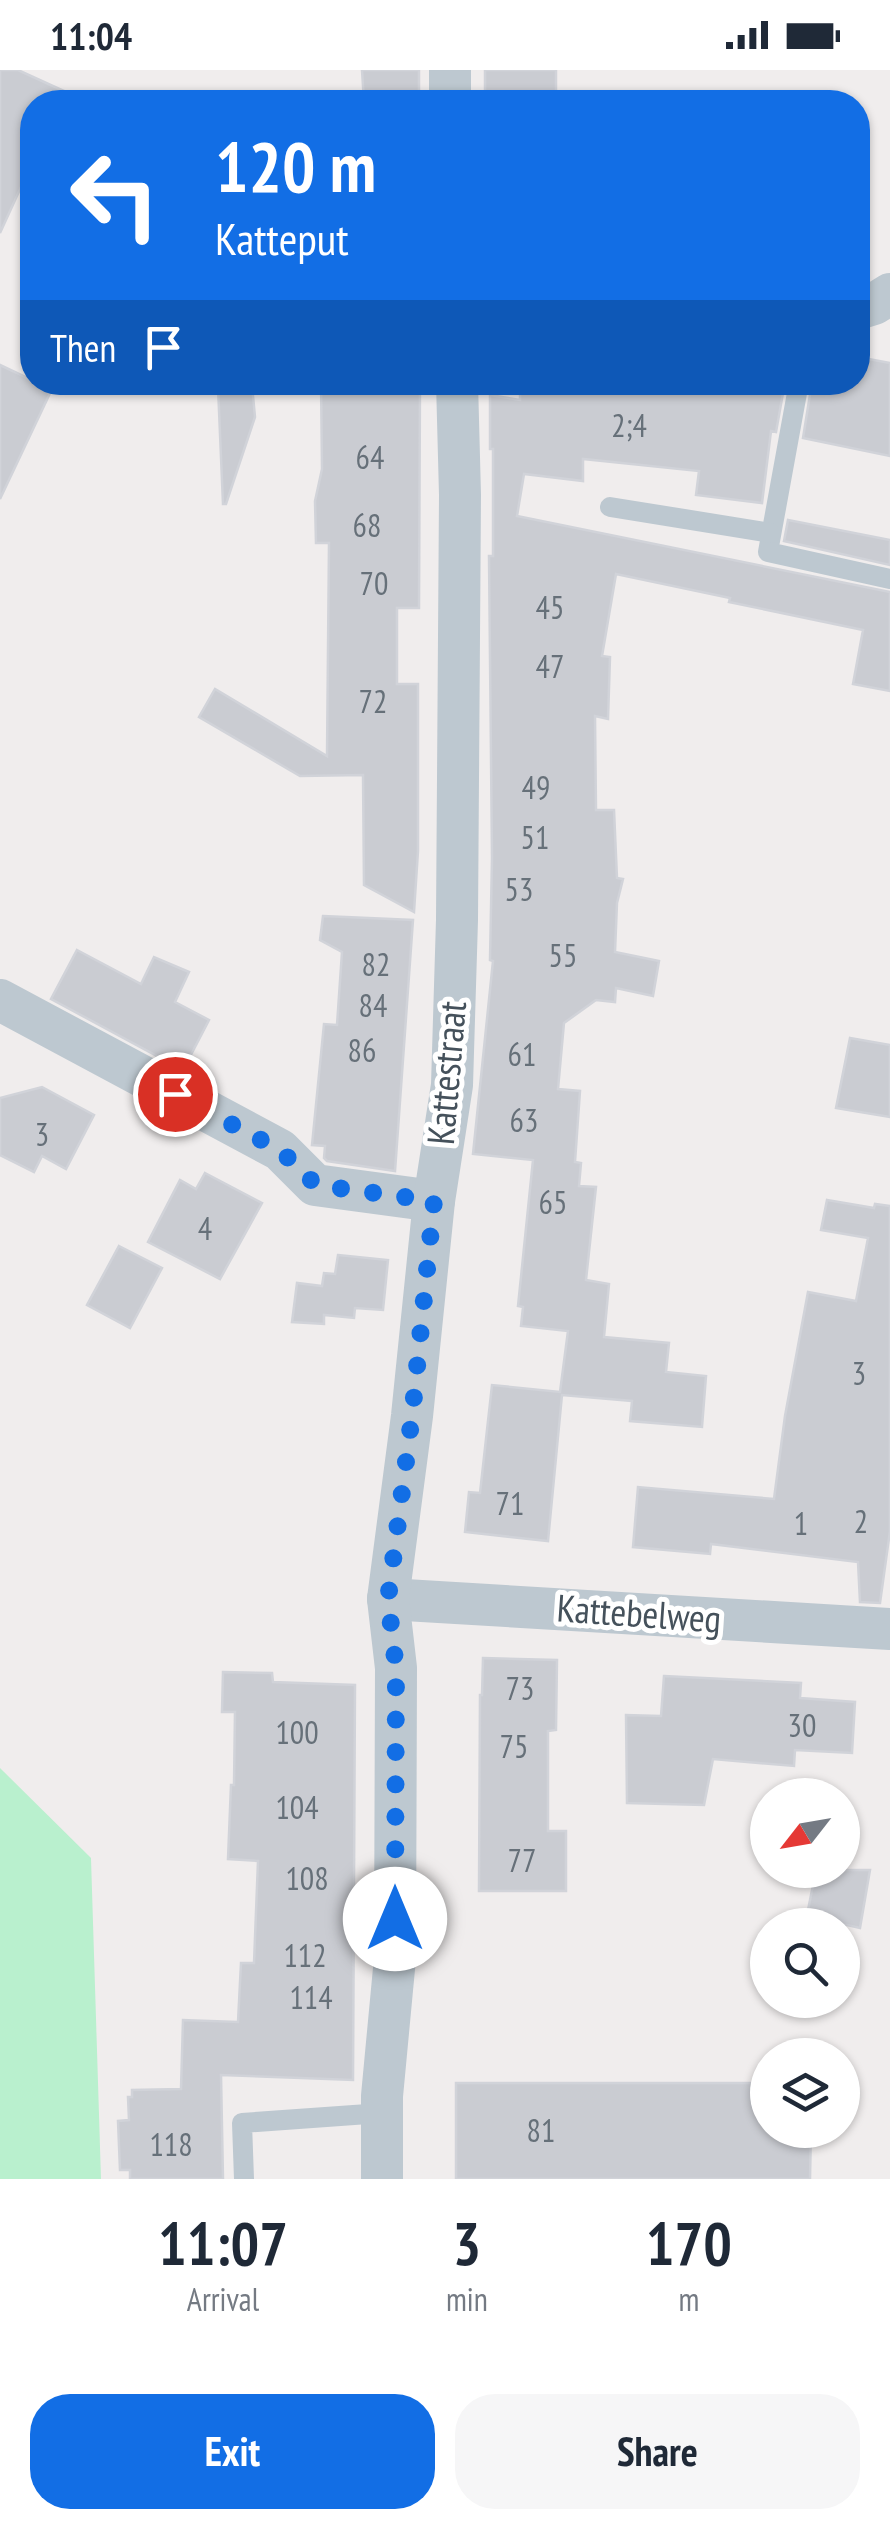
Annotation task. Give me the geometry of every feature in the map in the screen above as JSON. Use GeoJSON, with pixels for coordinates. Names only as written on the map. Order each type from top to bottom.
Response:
{"type":"FeatureCollection","features":[{"type":"Feature","properties":{"kind":"street","name":"Kattestraat"},"geometry":{"type":"LineString","coordinates":[[382,2179],[382,2113],[395,1958],[396,1668],[388,1599],[434,1201],[452,1085],[460,515],[457,395]]}},
{"type":"Feature","properties":{"kind":"street"},"geometry":{"type":"LineString","coordinates":[[0,1000],[280,1150],[316,1185],[434,1201]]}},
{"type":"Feature","properties":{"kind":"street","name":"Kattebelweg"},"geometry":{"type":"LineString","coordinates":[[388,1599],[890,1630]]}},
{"type":"Feature","properties":{"kind":"lane"},"geometry":{"type":"LineString","coordinates":[[797,395],[768,552],[890,578]]}},
{"type":"Feature","properties":{"kind":"lane"},"geometry":{"type":"LineString","coordinates":[[610,507],[771,532]]}},
{"type":"Feature","properties":{"kind":"lane"},"geometry":{"type":"LineString","coordinates":[[244,2179],[242,2123],[382,2113]]}},
{"type":"Feature","properties":{"kind":"green space"},"geometry":{"type":"Polygon","coordinates":[[[0,1768],[91,1858],[101,2179],[0,2179],[0,1768]]]}},
{"type":"Feature","properties":{"kind":"building"},"geometry":{"type":"Polygon","coordinates":[[[0,70],[18,70],[62,90],[20,90],[20,189],[0,233],[0,70]]]}},
{"type":"Feature","properties":{"kind":"building"},"geometry":{"type":"Polygon","coordinates":[[[362,70],[419,70],[419,90],[363,90],[362,70]]]}},
{"type":"Feature","properties":{"kind":"building"},"geometry":{"type":"Polygon","coordinates":[[[485,70],[556,70],[556,90],[485,90],[485,70]]]}},
{"type":"Feature","properties":{"kind":"building"},"geometry":{"type":"Polygon","coordinates":[[[870,359],[890,363],[890,456],[803,438],[810,395],[870,395],[870,359]]]}},
{"type":"Feature","properties":{"kind":"building"},"geometry":{"type":"Polygon","coordinates":[[[0,365],[20,374],[20,395],[49,395],[0,499],[0,365]]]}},
{"type":"Feature","properties":{"kind":"building"},"geometry":{"type":"Polygon","coordinates":[[[218,395],[253,395],[255,417],[223,504],[218,395]]]}},
{"type":"Feature","properties":{"kind":"building"},"geometry":{"type":"Polygon","coordinates":[[[321,395],[420,395],[419,608],[397,608],[397,684],[418,684],[414,912],[364,885],[363,775],[300,776],[199,717],[215,689],[327,756],[329,543],[316,543],[315,501],[322,469],[321,395]]]}},
{"type":"Feature","properties":{"kind":"building"},"geometry":{"type":"Polygon","coordinates":[[[490,395],[520,400],[520,395],[783,395],[776,432],[771,431],[762,503],[696,495],[699,471],[583,459],[583,481],[524,474],[517,516],[890,592],[890,691],[853,684],[863,630],[616,574],[602,656],[610,657],[608,719],[595,716],[596,810],[614,810],[617,878],[623,879],[617,903],[615,952],[659,961],[653,996],[616,988],[615,1002],[596,1000],[564,1023],[558,1089],[580,1091],[575,1162],[581,1163],[579,1186],[596,1187],[586,1280],[609,1284],[604,1337],[669,1343],[666,1372],[706,1376],[702,1427],[630,1421],[632,1401],[562,1395],[548,1541],[465,1532],[469,1492],[480,1493],[492,1385],[560,1392],[568,1331],[521,1326],[523,1307],[518,1306],[533,1160],[473,1154],[493,961],[490,395]]]}},
{"type":"Feature","properties":{"kind":"building"},"geometry":{"type":"Polygon","coordinates":[[[788,520],[890,540],[890,565],[784,541],[788,520]]]}},
{"type":"Feature","properties":{"kind":"building"},"geometry":{"type":"Polygon","coordinates":[[[323,916],[413,920],[395,1171],[327,1161],[325,1146],[312,1145],[324,1024],[337,1025],[342,952],[320,940],[323,916]]]}},
{"type":"Feature","properties":{"kind":"building"},"geometry":{"type":"Polygon","coordinates":[[[77,950],[141,984],[154,957],[189,972],[175,1002],[209,1020],[183,1070],[51,999],[77,950]]]}},
{"type":"Feature","properties":{"kind":"building"},"geometry":{"type":"Polygon","coordinates":[[[850,1038],[890,1045],[890,1117],[836,1108],[850,1038]]]}},
{"type":"Feature","properties":{"kind":"building"},"geometry":{"type":"Polygon","coordinates":[[[42,1087],[94,1115],[66,1169],[42,1156],[34,1172],[0,1155],[0,1098],[42,1087]]]}},
{"type":"Feature","properties":{"kind":"building"},"geometry":{"type":"Polygon","coordinates":[[[205,1173],[262,1203],[220,1279],[148,1242],[180,1180],[196,1189],[205,1173]]]}},
{"type":"Feature","properties":{"kind":"building"},"geometry":{"type":"Polygon","coordinates":[[[827,1200],[874,1208],[875,1204],[890,1206],[890,1531],[880,1603],[860,1602],[858,1562],[711,1544],[710,1554],[633,1547],[638,1487],[774,1499],[808,1292],[856,1301],[868,1238],[821,1230],[827,1200]]]}},
{"type":"Feature","properties":{"kind":"building"},"geometry":{"type":"Polygon","coordinates":[[[119,1246],[162,1268],[130,1328],[87,1305],[119,1246]]]}},
{"type":"Feature","properties":{"kind":"building"},"geometry":{"type":"Polygon","coordinates":[[[338,1255],[388,1260],[383,1310],[355,1308],[354,1318],[324,1315],[324,1324],[292,1322],[297,1283],[322,1286],[324,1273],[335,1274],[338,1255]]]}},
{"type":"Feature","properties":{"kind":"building"},"geometry":{"type":"Polygon","coordinates":[[[483,1658],[557,1660],[556,1730],[548,1731],[548,1831],[566,1831],[566,1891],[479,1891],[483,1658]]]}},
{"type":"Feature","properties":{"kind":"building"},"geometry":{"type":"Polygon","coordinates":[[[223,1672],[272,1673],[273,1682],[355,1685],[353,2080],[221,2075],[223,2179],[130,2179],[130,2170],[120,2170],[118,2121],[129,2120],[128,2097],[132,2097],[132,2090],[181,2089],[183,2020],[238,2022],[241,1963],[254,1963],[258,1861],[228,1859],[235,1712],[222,1712],[223,1672]]]}},
{"type":"Feature","properties":{"kind":"building"},"geometry":{"type":"Polygon","coordinates":[[[664,1676],[801,1683],[800,1698],[855,1702],[852,1753],[795,1750],[794,1766],[713,1759],[704,1805],[627,1803],[626,1715],[661,1716],[664,1676]]]}},
{"type":"Feature","properties":{"kind":"building"},"geometry":{"type":"Polygon","coordinates":[[[860,1870],[870,1870],[860,1928],[860,1908],[808,1908],[812,1888],[860,1888],[860,1870]]]}},
{"type":"Feature","properties":{"kind":"building"},"geometry":{"type":"Polygon","coordinates":[[[456,2083],[750,2083],[750,2148],[811,2148],[810,2179],[456,2179],[456,2083]]]}},
{"type":"Feature","properties":{"kind":"route"},"geometry":{"type":"LineString","coordinates":[[175,1094],[280,1150],[316,1185],[434,1201],[388,1599],[396,1668],[395,1919]]}}]}
